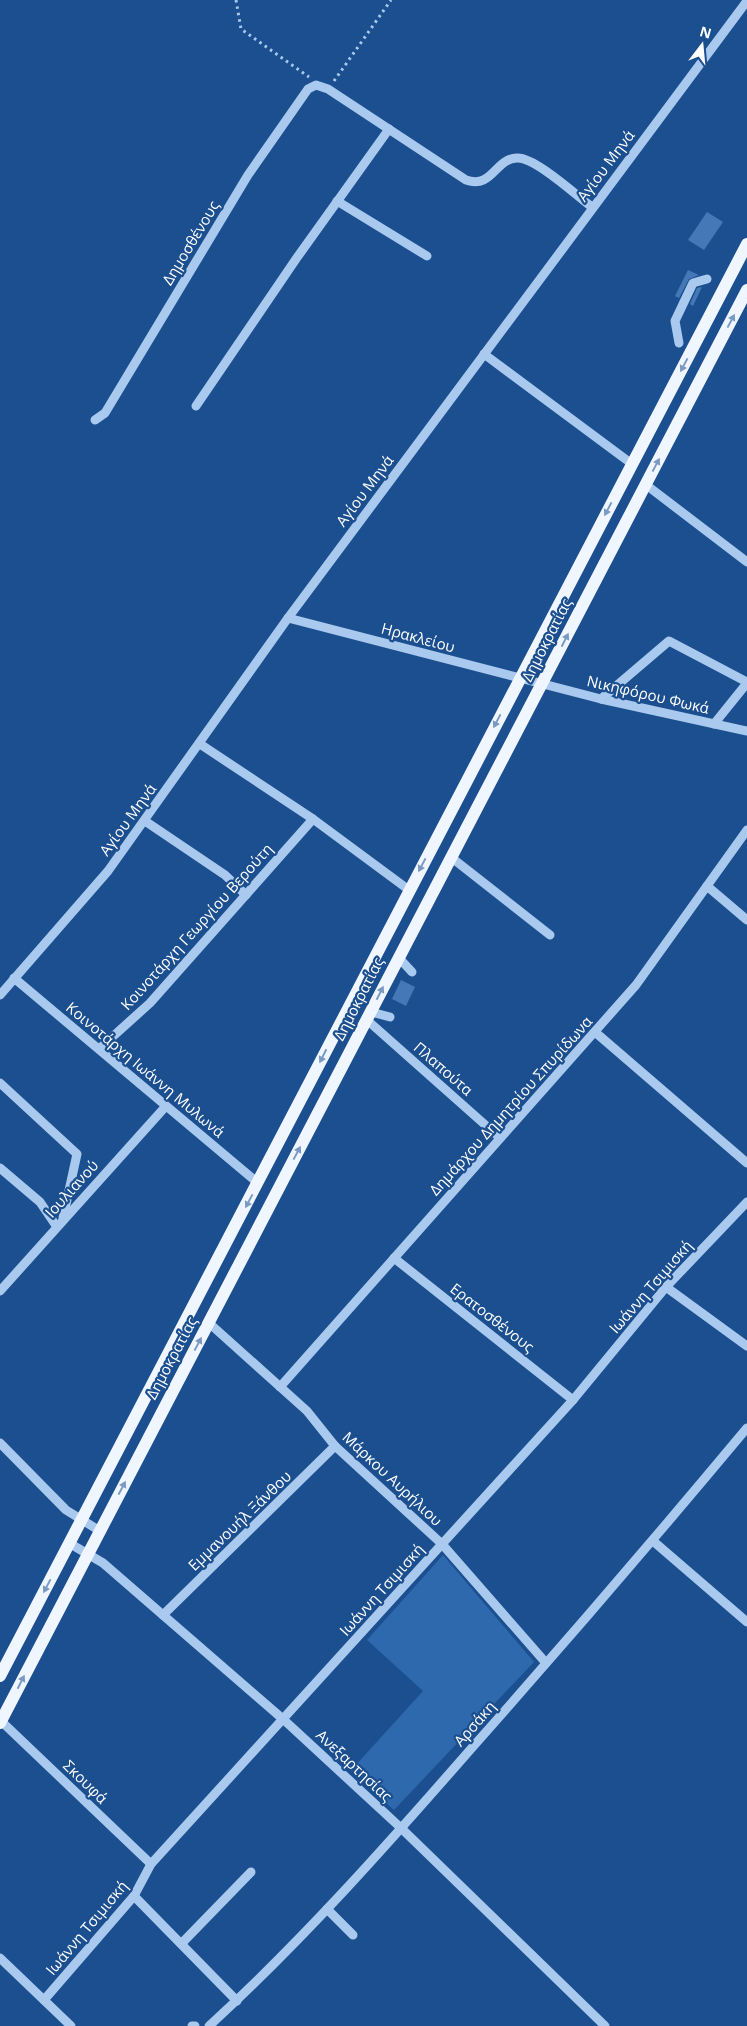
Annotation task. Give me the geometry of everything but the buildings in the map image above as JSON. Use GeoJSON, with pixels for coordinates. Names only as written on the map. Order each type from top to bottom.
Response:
{"type":"FeatureCollection","features":[{"type":"Feature","properties":{"kind":"main road","name":"Δημοκρατίας"},"geometry":{"type":"LineString","coordinates":[[0,1676],[747,244]]}},
{"type":"Feature","properties":{"kind":"main road","name":"Δημοκρατίας"},"geometry":{"type":"LineString","coordinates":[[1,1722],[747,290]]}},
{"type":"Feature","properties":{"kind":"street","name":"Αγίου Μηνά"},"geometry":{"type":"LineString","coordinates":[[0,995],[86,898],[145,821],[288,618],[747,1]]}},
{"type":"Feature","properties":{"kind":"street"},"geometry":{"type":"LineString","coordinates":[[316,85],[328,89],[466,180],[474,182],[486,180],[503,163],[517,158],[531,162],[592,207]]}},
{"type":"Feature","properties":{"kind":"street","name":"Δημοσθένους"},"geometry":{"type":"LineString","coordinates":[[95,420],[105,413],[248,176],[308,89],[316,85]]}},
{"type":"Feature","properties":{"kind":"street"},"geometry":{"type":"LineString","coordinates":[[196,406],[337,201],[389,129]]}},
{"type":"Feature","properties":{"kind":"street"},"geometry":{"type":"LineString","coordinates":[[337,201],[427,256]]}},
{"type":"Feature","properties":{"kind":"street"},"geometry":{"type":"LineString","coordinates":[[679,343],[675,321],[693,283],[707,280]]}},
{"type":"Feature","properties":{"kind":"street"},"geometry":{"type":"LineString","coordinates":[[484,354],[632,464]]}},
{"type":"Feature","properties":{"kind":"street"},"geometry":{"type":"LineString","coordinates":[[645,484],[747,562]]}},
{"type":"Feature","properties":{"kind":"street","name":"Ηρακλείου"},"geometry":{"type":"LineString","coordinates":[[288,618],[543,683]]}},
{"type":"Feature","properties":{"kind":"street"},"geometry":{"type":"LineString","coordinates":[[601,699],[668,641],[747,683],[714,724]]}},
{"type":"Feature","properties":{"kind":"street","name":"Νικηφόρου Φωκά"},"geometry":{"type":"LineString","coordinates":[[543,683],[601,699],[747,731]]}},
{"type":"Feature","properties":{"kind":"street"},"geometry":{"type":"LineString","coordinates":[[200,744],[313,819],[409,890]]}},
{"type":"Feature","properties":{"kind":"street","name":"Κοινοτάρχη Γεωργίου Βερούτη"},"geometry":{"type":"LineString","coordinates":[[99,1050],[150,1002],[313,819]]}},
{"type":"Feature","properties":{"kind":"street"},"geometry":{"type":"LineString","coordinates":[[145,821],[225,875],[246,895]]}},
{"type":"Feature","properties":{"kind":"street","name":"Δημάρχου Δημητρίου Σπυρίδωνα"},"geometry":{"type":"LineString","coordinates":[[280,1387],[636,985],[747,830]]}},
{"type":"Feature","properties":{"kind":"street"},"geometry":{"type":"LineString","coordinates":[[452,858],[550,935]]}},
{"type":"Feature","properties":{"kind":"street"},"geometry":{"type":"LineString","coordinates":[[707,886],[747,920]]}},
{"type":"Feature","properties":{"kind":"street"},"geometry":{"type":"LineString","coordinates":[[399,958],[412,972]]}},
{"type":"Feature","properties":{"kind":"street","name":"Κοινοτάρχη Ιωάννη Μυλωνά"},"geometry":{"type":"LineString","coordinates":[[14,978],[258,1183]]}},
{"type":"Feature","properties":{"kind":"street"},"geometry":{"type":"LineString","coordinates":[[369,1016],[390,1017]]}},
{"type":"Feature","properties":{"kind":"street","name":"Πλαπούτα"},"geometry":{"type":"LineString","coordinates":[[369,1016],[500,1138]]}},
{"type":"Feature","properties":{"kind":"street"},"geometry":{"type":"LineString","coordinates":[[595,1032],[747,1163]]}},
{"type":"Feature","properties":{"kind":"street"},"geometry":{"type":"LineString","coordinates":[[0,1083],[77,1154],[63,1218]]}},
{"type":"Feature","properties":{"kind":"street","name":"Ιουλιανού"},"geometry":{"type":"LineString","coordinates":[[0,1291],[63,1218],[166,1106]]}},
{"type":"Feature","properties":{"kind":"street"},"geometry":{"type":"LineString","coordinates":[[0,1168],[40,1202],[57,1227]]}},
{"type":"Feature","properties":{"kind":"street","name":"Ιωάννη Τσιμισκή"},"geometry":{"type":"LineString","coordinates":[[44,2000],[134,1896],[151,1864],[284,1720],[572,1400],[666,1288],[747,1202]]}},
{"type":"Feature","properties":{"kind":"street","name":"Ερατοσθένους"},"geometry":{"type":"LineString","coordinates":[[394,1258],[572,1400]]}},
{"type":"Feature","properties":{"kind":"street"},"geometry":{"type":"LineString","coordinates":[[666,1288],[747,1346]]}},
{"type":"Feature","properties":{"kind":"street","name":"Μάρκου Αυρήλιου"},"geometry":{"type":"LineString","coordinates":[[209,1323],[307,1411],[335,1446],[442,1544],[546,1663]]}},
{"type":"Feature","properties":{"kind":"street","name":"Αρσάκη"},"geometry":{"type":"LineString","coordinates":[[209,2026],[327,1909],[401,1828],[653,1541],[747,1428]]}},
{"type":"Feature","properties":{"kind":"street"},"geometry":{"type":"LineString","coordinates":[[0,1443],[66,1510],[100,1531]]}},
{"type":"Feature","properties":{"kind":"street","name":"Εμμανουήλ Ξάνθου"},"geometry":{"type":"LineString","coordinates":[[163,1616],[335,1446]]}},
{"type":"Feature","properties":{"kind":"street"},"geometry":{"type":"LineString","coordinates":[[653,1541],[747,1622]]}},
{"type":"Feature","properties":{"kind":"street","name":"Ανεξαρτησίας"},"geometry":{"type":"LineString","coordinates":[[69,1543],[88,1553],[284,1720],[401,1828],[606,2026]]}},
{"type":"Feature","properties":{"kind":"street","name":"Σκουφά"},"geometry":{"type":"LineString","coordinates":[[1,1722],[151,1864]]}},
{"type":"Feature","properties":{"kind":"street"},"geometry":{"type":"LineString","coordinates":[[182,1943],[251,1872]]}},
{"type":"Feature","properties":{"kind":"street"},"geometry":{"type":"LineString","coordinates":[[134,1896],[182,1943],[236,2001]]}},
{"type":"Feature","properties":{"kind":"street"},"geometry":{"type":"LineString","coordinates":[[327,1909],[353,1935]]}},
{"type":"Feature","properties":{"kind":"street"},"geometry":{"type":"LineString","coordinates":[[0,1958],[71,2026]]}},
{"type":"Feature","properties":{"kind":"path"},"geometry":{"type":"LineString","coordinates":[[236,0],[241,29],[306,74],[316,85]]}},
{"type":"Feature","properties":{"kind":"path"},"geometry":{"type":"LineString","coordinates":[[328,89],[391,0]]}},
{"type":"Feature","properties":{"kind":"shaded area"},"geometry":{"type":"Polygon","coordinates":[[[443,1555],[534,1662],[394,1810],[330,1752],[333,1748],[354,1767],[423,1691],[367,1640],[443,1555]]]}}]}
